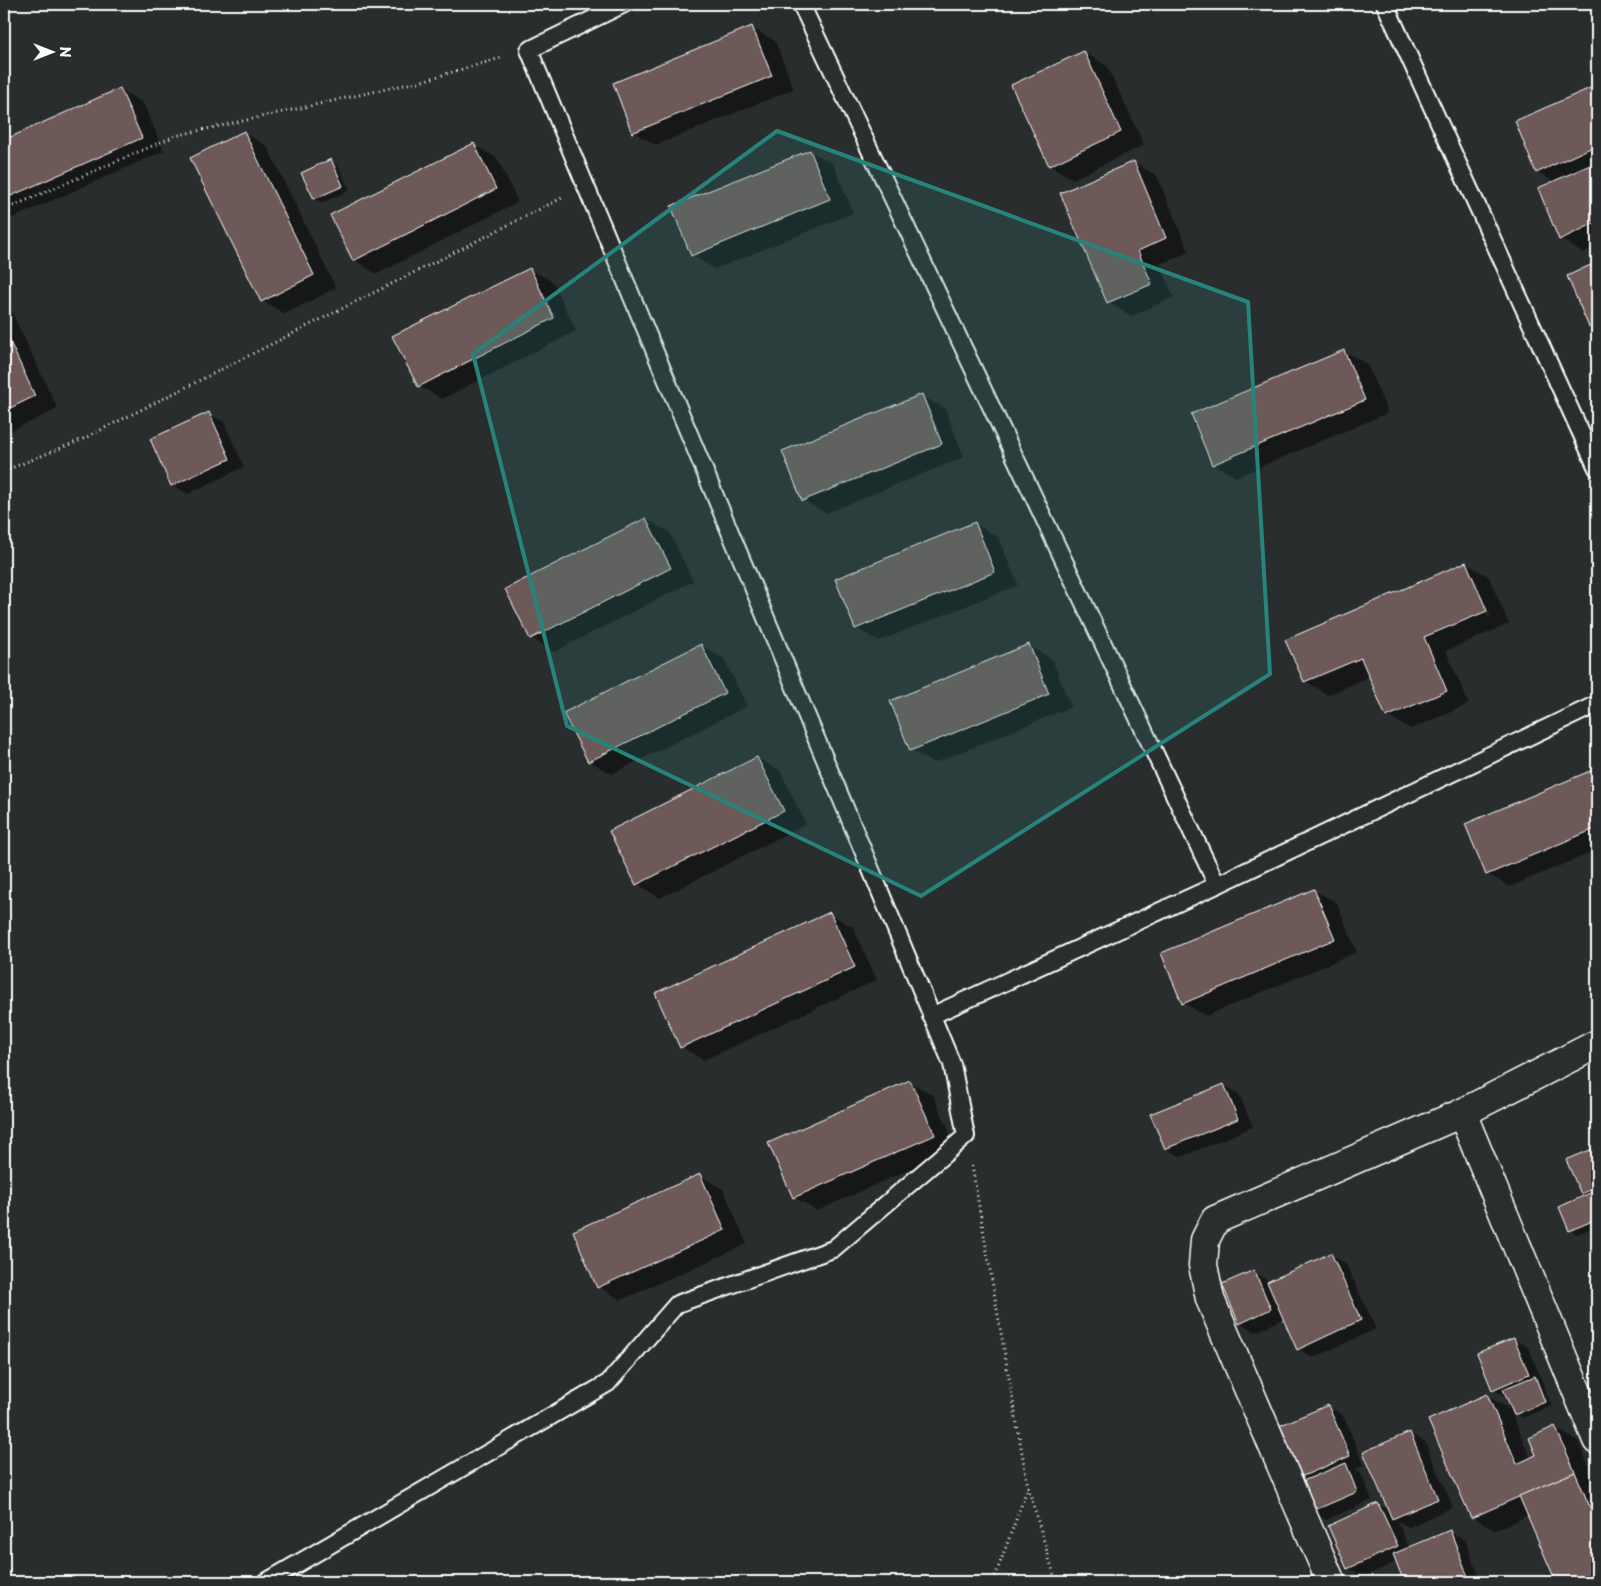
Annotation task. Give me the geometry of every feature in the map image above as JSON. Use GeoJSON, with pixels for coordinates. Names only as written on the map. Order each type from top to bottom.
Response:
{"type":"FeatureCollection","features":[{"type":"Feature","properties":{"kind":"street"},"geometry":{"type":"LineString","coordinates":[[1331,1582],[1210,1299],[1203,1265],[1205,1240],[1216,1220],[1462,1113],[1597,1044]]}},
{"type":"Feature","properties":{"kind":"street"},"geometry":{"type":"LineString","coordinates":[[1462,1113],[1597,1440]]}},
{"type":"Feature","properties":{"kind":"lane"},"geometry":{"type":"LineString","coordinates":[[266,1582],[608,1383],[677,1304],[833,1249],[966,1136],[952,1064],[529,50],[624,4]]}},
{"type":"Feature","properties":{"kind":"lane"},"geometry":{"type":"LineString","coordinates":[[801,4],[1217,885]]}},
{"type":"Feature","properties":{"kind":"lane"},"geometry":{"type":"LineString","coordinates":[[1385,4],[1597,468]]}},
{"type":"Feature","properties":{"kind":"lane"},"geometry":{"type":"LineString","coordinates":[[931,1016],[1217,885],[1597,704]]}},
{"type":"Feature","properties":{"kind":"path"},"geometry":{"type":"LineString","coordinates":[[4,210],[175,136],[422,81],[529,50]]}},
{"type":"Feature","properties":{"kind":"path"},"geometry":{"type":"LineString","coordinates":[[4,471],[81,440],[586,186]]}},
{"type":"Feature","properties":{"kind":"path"},"geometry":{"type":"LineString","coordinates":[[966,1136],[1028,1487],[1056,1582]]}},
{"type":"Feature","properties":{"kind":"path"},"geometry":{"type":"LineString","coordinates":[[993,1582],[1028,1487]]}},
{"type":"Feature","properties":{"kind":"highlighted area"},"geometry":{"type":"Polygon","coordinates":[[[777,131],[1248,302],[1270,674],[921,896],[567,726],[473,354],[777,131]]]}},
{"type":"Feature","properties":{"kind":"building"},"geometry":{"type":"Polygon","coordinates":[[[1592,4],[1597,4],[1597,15],[1592,4]]]}},
{"type":"Feature","properties":{"kind":"building"},"geometry":{"type":"Polygon","coordinates":[[[752,26],[772,76],[632,133],[613,83],[752,26]]]}},
{"type":"Feature","properties":{"kind":"building"},"geometry":{"type":"Polygon","coordinates":[[[1084,51],[1121,132],[1049,166],[1011,85],[1084,51]]]}},
{"type":"Feature","properties":{"kind":"building"},"geometry":{"type":"Polygon","coordinates":[[[1597,85],[1597,145],[1536,173],[1515,121],[1597,85]]]}},
{"type":"Feature","properties":{"kind":"building"},"geometry":{"type":"Polygon","coordinates":[[[120,88],[142,138],[4,199],[4,140],[120,88]]]}},
{"type":"Feature","properties":{"kind":"building"},"geometry":{"type":"Polygon","coordinates":[[[244,131],[314,275],[261,302],[190,158],[244,131]]]}},
{"type":"Feature","properties":{"kind":"building"},"geometry":{"type":"Polygon","coordinates":[[[474,143],[496,189],[353,261],[330,215],[474,143]]]}},
{"type":"Feature","properties":{"kind":"building"},"geometry":{"type":"Polygon","coordinates":[[[810,150],[830,199],[691,256],[671,206],[810,150]]]}},
{"type":"Feature","properties":{"kind":"building"},"geometry":{"type":"Polygon","coordinates":[[[331,159],[343,186],[314,199],[301,173],[331,159]]]}},
{"type":"Feature","properties":{"kind":"building"},"geometry":{"type":"Polygon","coordinates":[[[1134,161],[1166,238],[1138,251],[1152,284],[1107,303],[1060,193],[1134,161]]]}},
{"type":"Feature","properties":{"kind":"building"},"geometry":{"type":"Polygon","coordinates":[[[1597,162],[1597,222],[1559,240],[1538,188],[1597,162]]]}},
{"type":"Feature","properties":{"kind":"building"},"geometry":{"type":"Polygon","coordinates":[[[1597,262],[1597,323],[1589,327],[1567,276],[1597,262]]]}},
{"type":"Feature","properties":{"kind":"building"},"geometry":{"type":"Polygon","coordinates":[[[530,268],[554,318],[418,387],[392,336],[530,268]]]}},
{"type":"Feature","properties":{"kind":"building"},"geometry":{"type":"Polygon","coordinates":[[[4,329],[35,396],[4,411],[4,329]]]}},
{"type":"Feature","properties":{"kind":"building"},"geometry":{"type":"Polygon","coordinates":[[[1344,350],[1365,400],[1212,465],[1191,414],[1344,350]]]}},
{"type":"Feature","properties":{"kind":"building"},"geometry":{"type":"Polygon","coordinates":[[[922,394],[942,444],[802,501],[782,451],[922,394]]]}},
{"type":"Feature","properties":{"kind":"building"},"geometry":{"type":"Polygon","coordinates":[[[209,412],[230,459],[171,486],[150,439],[209,412]]]}},
{"type":"Feature","properties":{"kind":"building"},"geometry":{"type":"Polygon","coordinates":[[[646,518],[671,568],[530,639],[505,589],[646,518]]]}},
{"type":"Feature","properties":{"kind":"building"},"geometry":{"type":"Polygon","coordinates":[[[975,522],[995,572],[855,629],[835,579],[975,522]]]}},
{"type":"Feature","properties":{"kind":"building"},"geometry":{"type":"Polygon","coordinates":[[[1466,562],[1487,611],[1424,637],[1447,691],[1386,717],[1361,658],[1304,682],[1285,640],[1466,562]]]}},
{"type":"Feature","properties":{"kind":"building"},"geometry":{"type":"Polygon","coordinates":[[[701,644],[725,693],[588,762],[563,713],[701,644]]]}},
{"type":"Feature","properties":{"kind":"building"},"geometry":{"type":"Polygon","coordinates":[[[1029,644],[1049,694],[910,751],[890,701],[1029,644]]]}},
{"type":"Feature","properties":{"kind":"building"},"geometry":{"type":"Polygon","coordinates":[[[757,757],[784,811],[636,885],[609,831],[757,757]]]}},
{"type":"Feature","properties":{"kind":"building"},"geometry":{"type":"Polygon","coordinates":[[[1597,768],[1597,828],[1486,875],[1465,824],[1597,768]]]}},
{"type":"Feature","properties":{"kind":"building"},"geometry":{"type":"Polygon","coordinates":[[[1314,889],[1335,939],[1182,1004],[1161,953],[1314,889]]]}},
{"type":"Feature","properties":{"kind":"building"},"geometry":{"type":"Polygon","coordinates":[[[830,912],[855,967],[680,1048],[655,993],[830,912]]]}},
{"type":"Feature","properties":{"kind":"building"},"geometry":{"type":"Polygon","coordinates":[[[910,1080],[935,1135],[793,1198],[768,1143],[910,1080]]]}},
{"type":"Feature","properties":{"kind":"building"},"geometry":{"type":"Polygon","coordinates":[[[1224,1084],[1238,1119],[1165,1149],[1150,1114],[1224,1084]]]}},
{"type":"Feature","properties":{"kind":"building"},"geometry":{"type":"Polygon","coordinates":[[[1595,1148],[1597,1153],[1597,1187],[1581,1194],[1566,1160],[1595,1148]]]}},
{"type":"Feature","properties":{"kind":"building"},"geometry":{"type":"Polygon","coordinates":[[[700,1174],[725,1230],[597,1288],[573,1231],[700,1174]]]}},
{"type":"Feature","properties":{"kind":"building"},"geometry":{"type":"Polygon","coordinates":[[[1597,1190],[1597,1219],[1569,1231],[1559,1207],[1597,1190]]]}},
{"type":"Feature","properties":{"kind":"building"},"geometry":{"type":"Polygon","coordinates":[[[1331,1253],[1361,1320],[1297,1350],[1267,1282],[1331,1253]]]}},
{"type":"Feature","properties":{"kind":"building"},"geometry":{"type":"Polygon","coordinates":[[[1254,1270],[1271,1309],[1239,1324],[1222,1284],[1254,1270]]]}},
{"type":"Feature","properties":{"kind":"building"},"geometry":{"type":"Polygon","coordinates":[[[1514,1338],[1529,1374],[1492,1390],[1477,1353],[1514,1338]]]}},
{"type":"Feature","properties":{"kind":"building"},"geometry":{"type":"Polygon","coordinates":[[[1535,1376],[1545,1402],[1514,1415],[1503,1389],[1535,1376]]]}},
{"type":"Feature","properties":{"kind":"building"},"geometry":{"type":"Polygon","coordinates":[[[1487,1394],[1517,1464],[1536,1455],[1529,1438],[1555,1426],[1575,1472],[1471,1518],[1428,1420],[1487,1394]]]}},
{"type":"Feature","properties":{"kind":"building"},"geometry":{"type":"Polygon","coordinates":[[[1328,1405],[1350,1456],[1296,1479],[1274,1428],[1328,1405]]]}},
{"type":"Feature","properties":{"kind":"building"},"geometry":{"type":"Polygon","coordinates":[[[1410,1432],[1438,1499],[1392,1519],[1363,1452],[1410,1432]]]}},
{"type":"Feature","properties":{"kind":"building"},"geometry":{"type":"Polygon","coordinates":[[[1346,1463],[1357,1492],[1310,1512],[1298,1483],[1346,1463]]]}},
{"type":"Feature","properties":{"kind":"building"},"geometry":{"type":"Polygon","coordinates":[[[1575,1472],[1597,1524],[1597,1582],[1556,1582],[1519,1496],[1575,1472]]]}},
{"type":"Feature","properties":{"kind":"building"},"geometry":{"type":"Polygon","coordinates":[[[1378,1503],[1398,1546],[1347,1569],[1328,1526],[1378,1503]]]}},
{"type":"Feature","properties":{"kind":"building"},"geometry":{"type":"Polygon","coordinates":[[[1450,1530],[1470,1582],[1404,1582],[1393,1554],[1450,1530]]]}}]}
